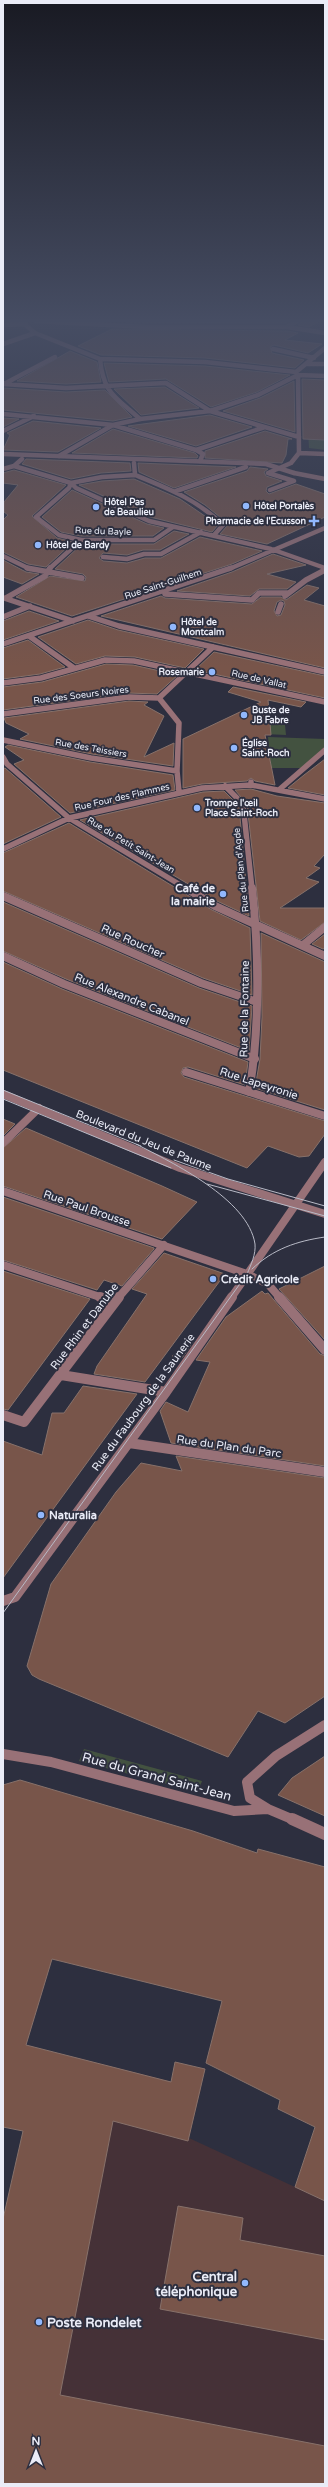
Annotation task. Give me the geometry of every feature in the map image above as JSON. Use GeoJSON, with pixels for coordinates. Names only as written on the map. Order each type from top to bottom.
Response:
{"type":"FeatureCollection","features":[{"type":"Feature","properties":{"kind":"street"},"geometry":{"type":"LineString","coordinates":[[59,456],[97,434]]}},
{"type":"Feature","properties":{"kind":"street"},"geometry":{"type":"LineString","coordinates":[[143,434],[196,450],[203,454],[200,462]]}},
{"type":"Feature","properties":{"kind":"street"},"geometry":{"type":"LineString","coordinates":[[196,450],[244,434]]}},
{"type":"Feature","properties":{"kind":"street"},"geometry":{"type":"LineString","coordinates":[[270,490],[294,481],[268,473],[291,463],[299,453],[299,437],[289,434]]}},
{"type":"Feature","properties":{"kind":"street"},"geometry":{"type":"LineString","coordinates":[[299,453],[325,454]]}},
{"type":"Feature","properties":{"kind":"street"},"geometry":{"type":"LineString","coordinates":[[3,454],[266,464],[294,474],[325,479]]}},
{"type":"Feature","properties":{"kind":"street"},"geometry":{"type":"LineString","coordinates":[[3,458],[278,469]]}},
{"type":"Feature","properties":{"kind":"street"},"geometry":{"type":"LineString","coordinates":[[3,469],[14,466],[22,459]]}},
{"type":"Feature","properties":{"kind":"street"},"geometry":{"type":"LineString","coordinates":[[134,463],[135,475]]}},
{"type":"Feature","properties":{"kind":"street"},"geometry":{"type":"LineString","coordinates":[[14,466],[71,483],[102,477],[135,475],[176,491],[206,507],[223,525],[214,535]]}},
{"type":"Feature","properties":{"kind":"street"},"geometry":{"type":"LineString","coordinates":[[176,491],[246,467]]}},
{"type":"Feature","properties":{"kind":"street"},"geometry":{"type":"LineString","coordinates":[[71,483],[76,488],[149,521],[214,535],[271,550],[325,569]]}},
{"type":"Feature","properties":{"kind":"street","name":"Rue du Bayle"},"geometry":{"type":"LineString","coordinates":[[71,483],[69,488],[36,517],[59,536],[82,540],[154,540],[173,527]]}},
{"type":"Feature","properties":{"kind":"street","name":"Rue Saint-Guilhem"},"geometry":{"type":"LineString","coordinates":[[3,644],[162,593],[225,571],[325,528]]}},
{"type":"Feature","properties":{"kind":"street"},"geometry":{"type":"LineString","coordinates":[[103,558],[127,559],[144,554],[161,554],[201,532]]}},
{"type":"Feature","properties":{"kind":"street"},"geometry":{"type":"LineString","coordinates":[[318,532],[325,534]]}},
{"type":"Feature","properties":{"kind":"street"},"geometry":{"type":"LineString","coordinates":[[4,598],[45,576],[46,573],[82,540]]}},
{"type":"Feature","properties":{"kind":"street"},"geometry":{"type":"LineString","coordinates":[[3,556],[25,568],[46,573],[82,578]]}},
{"type":"Feature","properties":{"kind":"street"},"geometry":{"type":"LineString","coordinates":[[245,608],[259,593],[286,595],[325,569]]}},
{"type":"Feature","properties":{"kind":"street"},"geometry":{"type":"LineString","coordinates":[[162,593],[252,600]]}},
{"type":"Feature","properties":{"kind":"street"},"geometry":{"type":"LineString","coordinates":[[4,598],[73,621]]}},
{"type":"Feature","properties":{"kind":"street"},"geometry":{"type":"LineString","coordinates":[[278,612],[281,604]]}},
{"type":"Feature","properties":{"kind":"street"},"geometry":{"type":"LineString","coordinates":[[3,617],[30,606]]}},
{"type":"Feature","properties":{"kind":"street"},"geometry":{"type":"LineString","coordinates":[[3,610],[15,613]]}},
{"type":"Feature","properties":{"kind":"street"},"geometry":{"type":"LineString","coordinates":[[88,616],[119,626],[325,672]]}},
{"type":"Feature","properties":{"kind":"street"},"geometry":{"type":"LineString","coordinates":[[29,636],[74,668]]}},
{"type":"Feature","properties":{"kind":"street"},"geometry":{"type":"LineString","coordinates":[[179,792],[177,771],[179,723],[159,698],[189,672],[212,647]]}},
{"type":"Feature","properties":{"kind":"street","name":"Rue de Vallat"},"geometry":{"type":"LineString","coordinates":[[3,683],[41,678],[105,660],[134,661],[325,702]]}},
{"type":"Feature","properties":{"kind":"street","name":"Rue des Soeurs Noires"},"geometry":{"type":"LineString","coordinates":[[3,714],[129,697],[159,698]]}},
{"type":"Feature","properties":{"kind":"street","name":"Rue des Teissiers"},"geometry":{"type":"LineString","coordinates":[[3,740],[91,758],[177,771]]}},
{"type":"Feature","properties":{"kind":"street"},"geometry":{"type":"LineString","coordinates":[[280,789],[325,750]]}},
{"type":"Feature","properties":{"kind":"street","name":"Rue du Petit Saint-Jean"},"geometry":{"type":"LineString","coordinates":[[3,757],[5,764],[69,818],[215,906],[325,956]]}},
{"type":"Feature","properties":{"kind":"street","name":"Rue Four des Flammes"},"geometry":{"type":"LineString","coordinates":[[3,849],[69,818],[179,792],[251,783],[325,799]]}},
{"type":"Feature","properties":{"kind":"street","name":"Rue du Plan d'Agde"},"geometry":{"type":"LineString","coordinates":[[225,786],[240,799],[244,814],[256,925]]}},
{"type":"Feature","properties":{"kind":"street","name":"Rue Roucher"},"geometry":{"type":"LineString","coordinates":[[3,896],[201,983],[257,1002]]}},
{"type":"Feature","properties":{"kind":"street","name":"Rue de la Fontaine"},"geometry":{"type":"LineString","coordinates":[[249,1092],[255,1060],[257,1002],[256,925]]}},
{"type":"Feature","properties":{"kind":"street"},"geometry":{"type":"LineString","coordinates":[[303,945],[325,926]]}},
{"type":"Feature","properties":{"kind":"street","name":"Rue Alexandre Cabanel"},"geometry":{"type":"LineString","coordinates":[[3,956],[64,984],[255,1060]]}},
{"type":"Feature","properties":{"kind":"street","name":"Rue Lapeyronie"},"geometry":{"type":"LineString","coordinates":[[186,1072],[325,1116]]}},
{"type":"Feature","properties":{"kind":"street","name":"Boulevard du Jeu de Paume"},"geometry":{"type":"LineString","coordinates":[[3,1094],[180,1168],[325,1214]]}},
{"type":"Feature","properties":{"kind":"street"},"geometry":{"type":"LineString","coordinates":[[3,1143],[38,1108]]}},
{"type":"Feature","properties":{"kind":"street","name":"Rue du Faubourg de la Saunerie"},"geometry":{"type":"LineString","coordinates":[[15,1597],[166,1392],[294,1204],[325,1162]]}},
{"type":"Feature","properties":{"kind":"street","name":"Rue Paul Brousse"},"geometry":{"type":"LineString","coordinates":[[3,1191],[247,1274],[268,1284],[325,1350]]}},
{"type":"Feature","properties":{"kind":"street","name":"Rue Rhin et Danube"},"geometry":{"type":"LineString","coordinates":[[3,1415],[24,1422],[115,1302],[164,1245]]}},
{"type":"Feature","properties":{"kind":"street"},"geometry":{"type":"LineString","coordinates":[[3,1264],[115,1302]]}},
{"type":"Feature","properties":{"kind":"street"},"geometry":{"type":"LineString","coordinates":[[61,1375],[166,1392]]}},
{"type":"Feature","properties":{"kind":"street","name":"Rue du Plan du Parc"},"geometry":{"type":"LineString","coordinates":[[129,1443],[325,1472]]}},
{"type":"Feature","properties":{"kind":"street"},"geometry":{"type":"LineString","coordinates":[[3,1594],[15,1597]]}},
{"type":"Feature","properties":{"kind":"street"},"geometry":{"type":"LineString","coordinates":[[3,1601],[15,1597]]}},
{"type":"Feature","properties":{"kind":"street"},"geometry":{"type":"LineString","coordinates":[[268,1809],[250,1798],[247,1782],[276,1756],[325,1725]]}},
{"type":"Feature","properties":{"kind":"street","name":"Rue du Grand Saint-Jean"},"geometry":{"type":"LineString","coordinates":[[3,1754],[51,1762],[234,1811],[268,1809],[325,1834]]}},
{"type":"Feature","properties":{"kind":"shaded area"},"geometry":{"type":"Polygon","coordinates":[[[74,2057],[201,2089],[189,2138],[325,2201],[325,2484],[3,2484],[32,2249],[74,2057]]]}},
{"type":"Feature","properties":{"kind":"green space"},"geometry":{"type":"Polygon","coordinates":[[[308,434],[312,434],[311,439],[325,440],[325,450],[309,448],[308,434]]]}},
{"type":"Feature","properties":{"kind":"green space"},"geometry":{"type":"Polygon","coordinates":[[[267,725],[285,725],[286,735],[264,734],[267,725]]]}},
{"type":"Feature","properties":{"kind":"green space"},"geometry":{"type":"Polygon","coordinates":[[[268,737],[325,739],[325,750],[305,768],[271,768],[268,737]]]}},
{"type":"Feature","properties":{"kind":"green space"},"geometry":{"type":"Polygon","coordinates":[[[84,1749],[202,1781],[198,1792],[79,1761],[84,1749]]]}},
{"type":"Feature","properties":{"kind":"building"},"geometry":{"type":"Polygon","coordinates":[[[9,434],[90,434],[58,452],[3,450],[10,435],[9,434]]]}},
{"type":"Feature","properties":{"kind":"building"},"geometry":{"type":"Polygon","coordinates":[[[104,434],[130,434],[195,453],[198,456],[197,458],[72,453],[104,434]]]}},
{"type":"Feature","properties":{"kind":"building"},"geometry":{"type":"Polygon","coordinates":[[[155,434],[231,434],[196,446],[155,434]]]}},
{"type":"Feature","properties":{"kind":"building"},"geometry":{"type":"Polygon","coordinates":[[[256,434],[275,434],[292,439],[288,439],[286,455],[282,463],[205,458],[205,451],[256,434]]]}},
{"type":"Feature","properties":{"kind":"building"},"geometry":{"type":"Polygon","coordinates":[[[303,434],[325,434],[325,440],[303,439],[303,434]]]}},
{"type":"Feature","properties":{"kind":"building"},"geometry":{"type":"Polygon","coordinates":[[[26,459],[130,463],[131,471],[101,473],[71,479],[22,464],[26,459]]]}},
{"type":"Feature","properties":{"kind":"building"},"geometry":{"type":"Polygon","coordinates":[[[138,463],[236,467],[174,488],[139,472],[138,463]]]}},
{"type":"Feature","properties":{"kind":"building"},"geometry":{"type":"Polygon","coordinates":[[[250,467],[268,469],[264,472],[266,476],[282,481],[267,487],[266,491],[269,494],[296,484],[325,494],[325,517],[267,544],[220,534],[227,526],[226,522],[205,505],[184,492],[247,471],[250,467]]]}},
{"type":"Feature","properties":{"kind":"building"},"geometry":{"type":"Polygon","coordinates":[[[14,470],[66,485],[32,516],[57,538],[73,542],[46,567],[28,564],[3,552],[3,520],[8,515],[4,512],[4,502],[18,485],[3,483],[3,473],[14,470]]]}},
{"type":"Feature","properties":{"kind":"building"},"geometry":{"type":"Polygon","coordinates":[[[134,479],[180,499],[218,525],[212,532],[150,517],[79,485],[102,481],[134,479]]]}},
{"type":"Feature","properties":{"kind":"building"},"geometry":{"type":"Polygon","coordinates":[[[72,490],[147,524],[164,528],[153,536],[81,536],[61,532],[42,517],[72,490]]]}},
{"type":"Feature","properties":{"kind":"building"},"geometry":{"type":"Polygon","coordinates":[[[174,531],[189,534],[160,550],[143,550],[127,555],[103,553],[99,558],[103,561],[127,563],[145,558],[161,558],[200,537],[262,551],[232,564],[72,616],[16,597],[50,576],[85,581],[86,577],[83,574],[55,569],[82,544],[154,544],[174,531]]]}},
{"type":"Feature","properties":{"kind":"building"},"geometry":{"type":"Polygon","coordinates":[[[273,554],[306,565],[267,574],[296,582],[287,589],[259,589],[250,596],[177,591],[232,572],[273,554]]]}},
{"type":"Feature","properties":{"kind":"building"},"geometry":{"type":"Polygon","coordinates":[[[3,560],[26,572],[39,574],[22,584],[3,577],[3,560]]]}},
{"type":"Feature","properties":{"kind":"building"},"geometry":{"type":"Polygon","coordinates":[[[307,585],[319,588],[304,600],[325,606],[325,668],[101,616],[161,596],[165,598],[252,604],[261,597],[281,597],[286,600],[307,585]],[[281,600],[277,602],[274,611],[277,616],[281,615],[285,605],[284,601],[281,600]]]}},
{"type":"Feature","properties":{"kind":"building"},"geometry":{"type":"Polygon","coordinates":[[[29,611],[59,621],[3,640],[3,621],[29,611]]]}},
{"type":"Feature","properties":{"kind":"building"},"geometry":{"type":"Polygon","coordinates":[[[88,620],[118,630],[204,649],[185,668],[135,657],[105,656],[76,664],[38,637],[88,620]]]}},
{"type":"Feature","properties":{"kind":"building"},"geometry":{"type":"Polygon","coordinates":[[[28,640],[65,667],[40,674],[3,679],[3,648],[28,640]]]}},
{"type":"Feature","properties":{"kind":"building"},"geometry":{"type":"Polygon","coordinates":[[[214,652],[325,676],[325,698],[195,670],[214,652]]]}},
{"type":"Feature","properties":{"kind":"building"},"geometry":{"type":"Polygon","coordinates":[[[106,664],[133,665],[178,675],[157,694],[128,693],[3,710],[3,687],[42,682],[106,664]]]}},
{"type":"Feature","properties":{"kind":"building"},"geometry":{"type":"Polygon","coordinates":[[[233,687],[306,702],[301,707],[268,700],[271,735],[265,735],[275,785],[255,781],[251,778],[247,781],[202,784],[183,788],[183,739],[261,702],[228,692],[233,687]]]}},
{"type":"Feature","properties":{"kind":"building"},"geometry":{"type":"Polygon","coordinates":[[[129,701],[148,702],[144,705],[164,716],[144,757],[174,743],[173,766],[92,754],[20,739],[29,734],[6,723],[4,718],[129,701]]]}},
{"type":"Feature","properties":{"kind":"building"},"geometry":{"type":"Polygon","coordinates":[[[8,745],[90,762],[173,775],[175,790],[70,813],[14,764],[24,760],[5,747],[8,745]]]}},
{"type":"Feature","properties":{"kind":"building"},"geometry":{"type":"Polygon","coordinates":[[[325,759],[325,795],[288,788],[304,775],[325,759]]]}},
{"type":"Feature","properties":{"kind":"building"},"geometry":{"type":"Polygon","coordinates":[[[5,768],[61,817],[3,844],[3,769],[5,768]]]}},
{"type":"Feature","properties":{"kind":"building"},"geometry":{"type":"Polygon","coordinates":[[[251,789],[277,796],[325,803],[325,854],[314,866],[320,868],[306,878],[319,882],[280,908],[325,908],[325,922],[301,940],[260,921],[247,804],[235,790],[251,789]]]}},
{"type":"Feature","properties":{"kind":"building"},"geometry":{"type":"Polygon","coordinates":[[[224,791],[239,806],[249,916],[217,901],[80,820],[203,792],[224,791]]]}},
{"type":"Feature","properties":{"kind":"building"},"geometry":{"type":"Polygon","coordinates":[[[69,823],[212,910],[250,928],[252,995],[203,978],[3,891],[3,853],[69,823]]]}},
{"type":"Feature","properties":{"kind":"building"},"geometry":{"type":"Polygon","coordinates":[[[3,902],[199,988],[252,1006],[249,1051],[66,979],[3,951],[3,902]]]}},
{"type":"Feature","properties":{"kind":"building"},"geometry":{"type":"Polygon","coordinates":[[[261,933],[325,962],[325,1110],[255,1088],[260,1059],[262,1017],[261,933]]]}},
{"type":"Feature","properties":{"kind":"building"},"geometry":{"type":"Polygon","coordinates":[[[325,934],[325,948],[323,949],[312,944],[325,934]]]}},
{"type":"Feature","properties":{"kind":"building"},"geometry":{"type":"Polygon","coordinates":[[[3,962],[62,989],[248,1062],[245,1085],[188,1067],[183,1068],[181,1073],[184,1077],[325,1121],[325,1134],[309,1156],[299,1157],[268,1146],[247,1168],[3,1070],[3,962]]]}},
{"type":"Feature","properties":{"kind":"building"},"geometry":{"type":"Polygon","coordinates":[[[3,1119],[15,1124],[3,1136],[3,1119]]]}},
{"type":"Feature","properties":{"kind":"building"},"geometry":{"type":"Polygon","coordinates":[[[26,1128],[197,1202],[162,1239],[3,1186],[3,1148],[26,1128]]]}},
{"type":"Feature","properties":{"kind":"building"},"geometry":{"type":"Polygon","coordinates":[[[3,1197],[154,1249],[122,1286],[104,1280],[97,1290],[3,1260],[3,1197]]]}},
{"type":"Feature","properties":{"kind":"building"},"geometry":{"type":"Polygon","coordinates":[[[164,1253],[225,1274],[145,1382],[94,1374],[97,1366],[147,1294],[132,1289],[164,1253]]]}},
{"type":"Feature","properties":{"kind":"building"},"geometry":{"type":"Polygon","coordinates":[[[325,1266],[325,1340],[279,1289],[325,1266]]]}},
{"type":"Feature","properties":{"kind":"building"},"geometry":{"type":"Polygon","coordinates":[[[3,1271],[90,1299],[8,1410],[3,1409],[3,1271]]]}},
{"type":"Feature","properties":{"kind":"building"},"geometry":{"type":"Polygon","coordinates":[[[262,1291],[265,1294],[268,1293],[320,1354],[325,1356],[325,1466],[171,1443],[160,1411],[166,1402],[188,1412],[210,1362],[196,1360],[226,1317],[262,1291]]]}},
{"type":"Feature","properties":{"kind":"building"},"geometry":{"type":"Polygon","coordinates":[[[195,1339],[182,1358],[172,1356],[195,1339]]]}},
{"type":"Feature","properties":{"kind":"building"},"geometry":{"type":"Polygon","coordinates":[[[83,1386],[137,1394],[3,1578],[3,1441],[42,1455],[52,1413],[64,1413],[83,1386]]]}},
{"type":"Feature","properties":{"kind":"building"},"geometry":{"type":"Polygon","coordinates":[[[176,1456],[325,1478],[325,1696],[285,1723],[258,1711],[228,1757],[39,1679],[32,1675],[27,1666],[51,1584],[116,1492],[141,1463],[182,1471],[176,1456]]]}},
{"type":"Feature","properties":{"kind":"building"},"geometry":{"type":"Polygon","coordinates":[[[325,1756],[325,1816],[278,1795],[292,1778],[325,1756]]]}},
{"type":"Feature","properties":{"kind":"building"},"geometry":{"type":"Polygon","coordinates":[[[20,1780],[193,1831],[257,1853],[258,1849],[325,1867],[325,2201],[295,2187],[315,2127],[278,2109],[280,2100],[206,2063],[222,2001],[52,1959],[26,2045],[171,2082],[175,2062],[205,2069],[188,2141],[113,2121],[60,2395],[325,2446],[325,2484],[3,2484],[3,2219],[23,2131],[3,2127],[3,1785],[20,1780]]]}},
{"type":"Feature","properties":{"kind":"building","name":"Central téléphonique"},"geometry":{"type":"Polygon","coordinates":[[[178,2206],[243,2218],[240,2240],[325,2256],[325,2340],[160,2309],[178,2206]]]}},
{"type":"Feature","properties":{"kind":"tram line"},"geometry":{"type":"LineString","coordinates":[[3,1090],[141,1146]]}},
{"type":"Feature","properties":{"kind":"tram line"},"geometry":{"type":"LineString","coordinates":[[3,1099],[171,1168]]}},
{"type":"Feature","properties":{"kind":"tram line"},"geometry":{"type":"LineString","coordinates":[[136,1144],[169,1161],[207,1184]]}},
{"type":"Feature","properties":{"kind":"tram line"},"geometry":{"type":"LineString","coordinates":[[174,1160],[228,1179],[325,1206]]}},
{"type":"Feature","properties":{"kind":"tram line"},"geometry":{"type":"LineString","coordinates":[[3,1613],[247,1274],[255,1252],[255,1244],[249,1228],[239,1212],[207,1184]]}},
{"type":"Feature","properties":{"kind":"tram line"},"geometry":{"type":"LineString","coordinates":[[207,1184],[325,1216]]}},
{"type":"Feature","properties":{"kind":"tram line"},"geometry":{"type":"LineString","coordinates":[[252,1269],[268,1256],[286,1247],[325,1237]]}},
{"type":"Feature","properties":{"kind":"place","name":"Hôtel Portalès"},"geometry":{"type":"Point","coordinates":[246,506]}},
{"type":"Feature","properties":{"kind":"place","name":"Hôtel Pas de Beaulieu"},"geometry":{"type":"Point","coordinates":[96,507]}},
{"type":"Feature","properties":{"kind":"place","name":"Pharmacie de l'Ecusson"},"geometry":{"type":"Point","coordinates":[314,521]}},
{"type":"Feature","properties":{"kind":"place","name":"Hôtel de Bardy"},"geometry":{"type":"Point","coordinates":[38,545]}},
{"type":"Feature","properties":{"kind":"place","name":"Hôtel de Montcalm"},"geometry":{"type":"Point","coordinates":[173,627]}},
{"type":"Feature","properties":{"kind":"place","name":"Rosemarie"},"geometry":{"type":"Point","coordinates":[212,672]}},
{"type":"Feature","properties":{"kind":"place","name":"Buste de JB Fabre"},"geometry":{"type":"Point","coordinates":[244,715]}},
{"type":"Feature","properties":{"kind":"place","name":"Église Saint-Roch"},"geometry":{"type":"Point","coordinates":[234,748]}},
{"type":"Feature","properties":{"kind":"place","name":"Trompe l'œil Place Saint-Roch"},"geometry":{"type":"Point","coordinates":[197,808]}},
{"type":"Feature","properties":{"kind":"place","name":"Café de la mairie"},"geometry":{"type":"Point","coordinates":[223,894]}},
{"type":"Feature","properties":{"kind":"place","name":"Crédit Agricole"},"geometry":{"type":"Point","coordinates":[213,1279]}},
{"type":"Feature","properties":{"kind":"place","name":"Naturalia"},"geometry":{"type":"Point","coordinates":[41,1515]}},
{"type":"Feature","properties":{"kind":"place","name":"Central téléphonique"},"geometry":{"type":"Point","coordinates":[245,2283]}},
{"type":"Feature","properties":{"kind":"place","name":"Poste Rondelet"},"geometry":{"type":"Point","coordinates":[39,2322]}}]}
